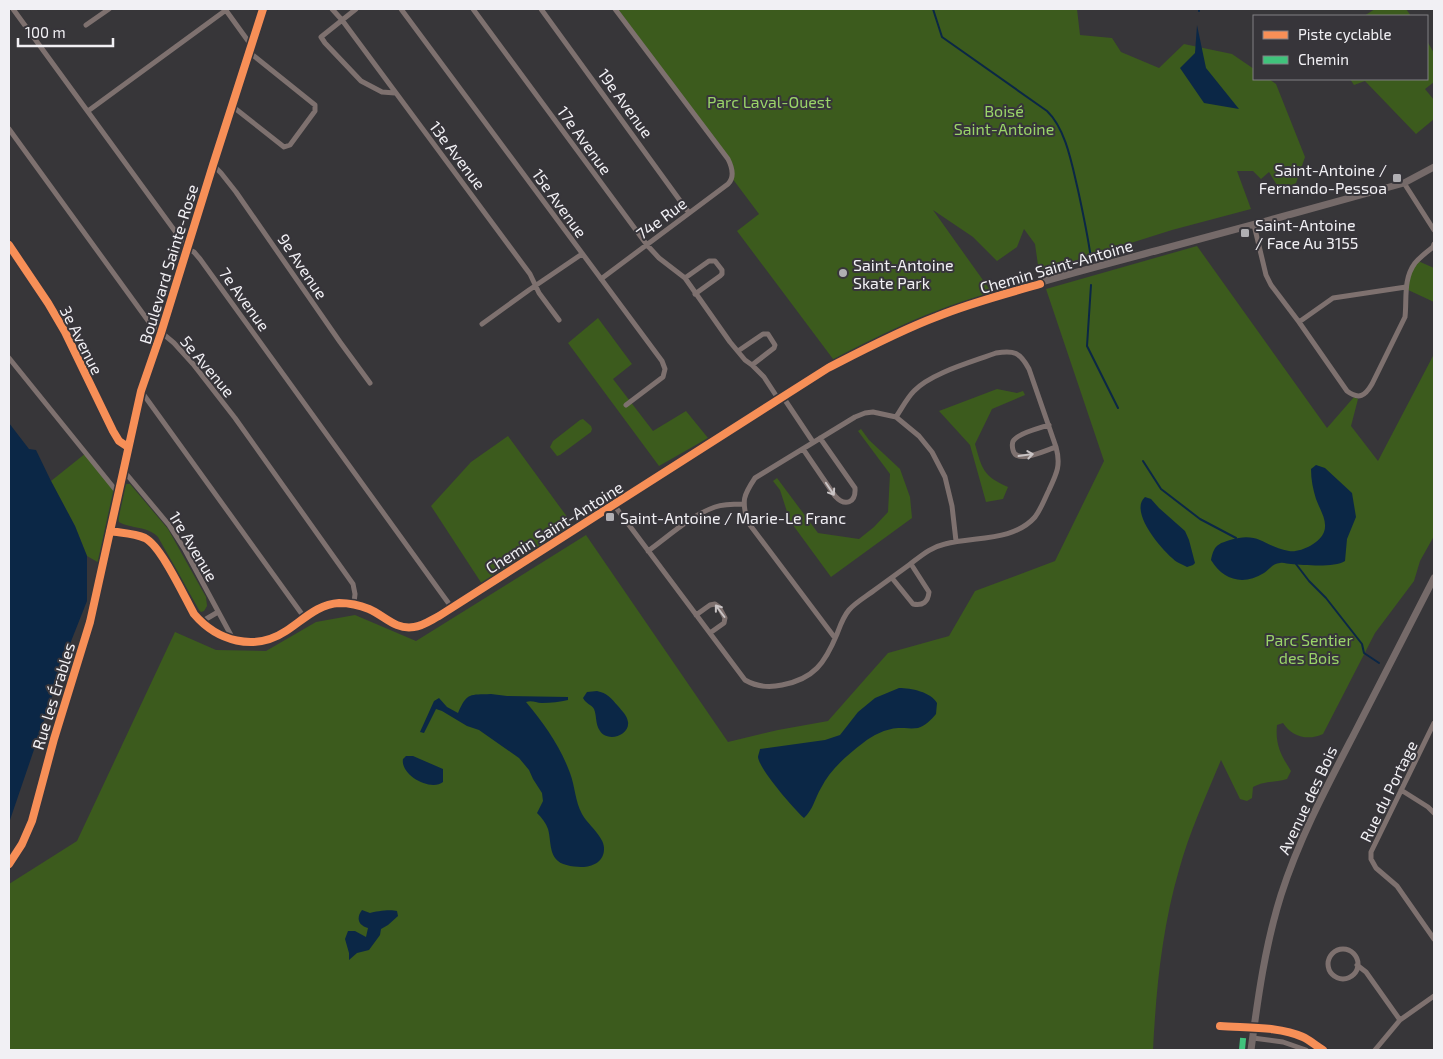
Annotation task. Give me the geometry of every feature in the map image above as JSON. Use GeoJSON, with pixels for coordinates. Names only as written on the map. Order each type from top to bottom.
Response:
{"type":"FeatureCollection","features":[{"type":"Feature","properties":{"kind":"street","name":"7e Avenue"},"geometry":{"type":"LineString","coordinates":[[13,9],[188,249],[200,258],[452,608]]}},
{"type":"Feature","properties":{"kind":"street"},"geometry":{"type":"LineString","coordinates":[[86,25],[109,9]]}},
{"type":"Feature","properties":{"kind":"street"},"geometry":{"type":"LineString","coordinates":[[88,112],[225,9],[250,48],[315,105],[315,111],[290,145],[284,147],[232,106]]}},
{"type":"Feature","properties":{"kind":"street","name":"Boulevard Sainte-Rose"},"geometry":{"type":"LineString","coordinates":[[110,532],[142,391],[264,9]]}},
{"type":"Feature","properties":{"kind":"street","name":"13e Avenue"},"geometry":{"type":"LineString","coordinates":[[332,9],[525,267],[539,293],[559,320]]}},
{"type":"Feature","properties":{"kind":"street"},"geometry":{"type":"LineString","coordinates":[[356,9],[322,36],[325,43],[361,81],[382,92],[395,93]]}},
{"type":"Feature","properties":{"kind":"street","name":"15e Avenue"},"geometry":{"type":"LineString","coordinates":[[402,9],[664,365],[662,377],[626,405]]}},
{"type":"Feature","properties":{"kind":"street","name":"17e Avenue"},"geometry":{"type":"LineString","coordinates":[[473,9],[647,245],[659,258],[685,278],[745,360],[764,377],[813,442]]}},
{"type":"Feature","properties":{"kind":"street","name":"19e Avenue"},"geometry":{"type":"LineString","coordinates":[[541,9],[689,213]]}},
{"type":"Feature","properties":{"kind":"street","name":"74e Rue"},"geometry":{"type":"LineString","coordinates":[[601,279],[728,184],[732,174],[728,159],[615,9]]}},
{"type":"Feature","properties":{"kind":"street","name":"5e Avenue"},"geometry":{"type":"LineString","coordinates":[[9,129],[149,322],[174,343],[193,364],[342,566],[353,584],[354,603]]}},
{"type":"Feature","properties":{"kind":"street","name":"9e Avenue"},"geometry":{"type":"LineString","coordinates":[[213,165],[236,192],[370,383]]}},
{"type":"Feature","properties":{"kind":"street","name":"Chemin Saint-Antoine"},"geometry":{"type":"LineString","coordinates":[[110,532],[134,534],[153,543],[194,614],[201,622],[219,635],[233,640],[245,643],[265,641],[287,631],[304,618],[325,606],[337,603],[354,603],[370,609],[398,626],[416,627],[427,623],[452,608],[828,368],[860,351],[936,317],[995,297],[1100,266],[1404,183],[1434,167]]}},
{"type":"Feature","properties":{"kind":"street"},"geometry":{"type":"LineString","coordinates":[[1404,183],[1434,230]]}},
{"type":"Feature","properties":{"kind":"street"},"geometry":{"type":"LineString","coordinates":[[1254,225],[1266,275],[1271,285],[1346,391],[1353,396],[1360,396],[1367,392],[1372,384],[1405,317],[1406,287],[1415,262],[1434,244]]}},
{"type":"Feature","properties":{"kind":"street","name":"3e Avenue"},"geometry":{"type":"LineString","coordinates":[[9,245],[61,325],[113,431],[119,441],[128,447]]}},
{"type":"Feature","properties":{"kind":"street"},"geometry":{"type":"LineString","coordinates":[[482,324],[582,254]]}},
{"type":"Feature","properties":{"kind":"street"},"geometry":{"type":"LineString","coordinates":[[685,278],[709,261],[715,261],[722,270],[720,276],[695,294]]}},
{"type":"Feature","properties":{"kind":"street"},"geometry":{"type":"LineString","coordinates":[[1299,322],[1333,298],[1406,287]]}},
{"type":"Feature","properties":{"kind":"street"},"geometry":{"type":"LineString","coordinates":[[738,351],[763,334],[768,334],[774,341],[774,348],[752,365]]}},
{"type":"Feature","properties":{"kind":"street"},"geometry":{"type":"LineString","coordinates":[[614,505],[745,680],[754,685],[764,687],[799,681],[809,676],[825,659],[843,618],[856,603],[926,552],[936,547],[956,542],[984,539],[1020,528],[1035,516],[1059,466],[1056,447],[1029,369],[1023,358],[1015,353],[996,353],[935,376],[914,391],[896,417]]}},
{"type":"Feature","properties":{"kind":"street"},"geometry":{"type":"LineString","coordinates":[[9,358],[118,493]]}},
{"type":"Feature","properties":{"kind":"street"},"geometry":{"type":"LineString","coordinates":[[142,391],[304,618]]}},
{"type":"Feature","properties":{"kind":"street"},"geometry":{"type":"LineString","coordinates":[[835,638],[747,521],[743,504],[747,490],[755,478],[855,417],[873,412],[896,417],[920,436],[939,464],[949,489],[956,542]]}},
{"type":"Feature","properties":{"kind":"street"},"geometry":{"type":"LineString","coordinates":[[1048,425],[1016,437],[1012,443],[1012,449],[1014,454],[1025,457],[1056,447]]}},
{"type":"Feature","properties":{"kind":"street"},"geometry":{"type":"LineString","coordinates":[[803,449],[840,502],[846,503],[852,500],[856,495],[855,488],[820,438]]}},
{"type":"Feature","properties":{"kind":"street","name":"1re Avenue"},"geometry":{"type":"LineString","coordinates":[[123,470],[169,525],[185,550],[233,640]]}},
{"type":"Feature","properties":{"kind":"street"},"geometry":{"type":"LineString","coordinates":[[648,551],[692,519],[714,508],[743,504]]}},
{"type":"Feature","properties":{"kind":"street","name":"Rue les Érables"},"geometry":{"type":"LineString","coordinates":[[9,864],[22,844],[32,821],[54,740],[90,622],[110,532]]}},
{"type":"Feature","properties":{"kind":"street"},"geometry":{"type":"LineString","coordinates":[[892,578],[913,604],[925,603],[930,592],[910,564]]}},
{"type":"Feature","properties":{"kind":"street","name":"Avenue des Bois"},"geometry":{"type":"LineString","coordinates":[[1251,1050],[1260,981],[1268,940],[1282,893],[1303,836],[1434,578]]}},
{"type":"Feature","properties":{"kind":"street"},"geometry":{"type":"LineString","coordinates":[[696,615],[710,605],[715,604],[720,607],[725,618],[724,623],[710,633]]}},
{"type":"Feature","properties":{"kind":"street"},"geometry":{"type":"LineString","coordinates":[[201,622],[218,612]]}},
{"type":"Feature","properties":{"kind":"street","name":"Rue du Portage"},"geometry":{"type":"LineString","coordinates":[[1434,724],[1371,852],[1376,868],[1397,886],[1434,938]]}},
{"type":"Feature","properties":{"kind":"street"},"geometry":{"type":"LineString","coordinates":[[1401,790],[1434,813]]}},
{"type":"Feature","properties":{"kind":"street"},"geometry":{"type":"LineString","coordinates":[[1357,965],[1354,974],[1345,978],[1336,977],[1332,974],[1328,965],[1330,956],[1338,950],[1342,949],[1352,952],[1357,960],[1357,965],[1366,972],[1400,1020]]}},
{"type":"Feature","properties":{"kind":"street"},"geometry":{"type":"LineString","coordinates":[[1375,1050],[1400,1020],[1434,996]]}},
{"type":"Feature","properties":{"kind":"street"},"geometry":{"type":"LineString","coordinates":[[1253,1038],[1283,1042],[1306,1050]]}},
{"type":"Feature","properties":{"kind":"green space"},"geometry":{"type":"Polygon","coordinates":[[[618,9],[1077,9],[1080,35],[1112,38],[1121,52],[1159,68],[1184,44],[1232,54],[1253,68],[1253,80],[1270,80],[1276,84],[1305,157],[1296,183],[1280,190],[1269,172],[1261,179],[1253,171],[1237,171],[1251,209],[1172,230],[1039,272],[1035,244],[1024,229],[1017,247],[997,261],[973,237],[933,210],[995,297],[936,317],[860,351],[839,367],[737,231],[759,214],[732,178],[733,169],[618,9]]]}},
{"type":"Feature","properties":{"kind":"green space"},"geometry":{"type":"Polygon","coordinates":[[[1375,9],[1406,9],[1410,15],[1366,15],[1375,9]]]}},
{"type":"Feature","properties":{"kind":"green space"},"geometry":{"type":"Polygon","coordinates":[[[1428,43],[1434,53],[1434,82],[1425,89],[1434,100],[1434,119],[1416,134],[1365,81],[1354,85],[1351,80],[1428,80],[1428,43]]]}},
{"type":"Feature","properties":{"kind":"green space","name":"Parc Sentier des Bois"},"geometry":{"type":"Polygon","coordinates":[[[1197,246],[1327,428],[1354,397],[1358,399],[1351,426],[1378,461],[1434,354],[1434,536],[1420,561],[1414,581],[1375,633],[1323,734],[1306,737],[1291,732],[1283,723],[1277,725],[1277,738],[1280,750],[1291,771],[1287,779],[1266,782],[1253,787],[1252,798],[1247,801],[1240,799],[1221,760],[1188,842],[1173,892],[1161,959],[1153,1050],[9,1050],[9,884],[77,841],[175,632],[216,650],[266,651],[316,622],[355,615],[416,641],[586,535],[728,742],[828,721],[888,653],[949,636],[975,591],[1055,561],[1104,461],[1046,289],[1197,246]]]}},
{"type":"Feature","properties":{"kind":"green space"},"geometry":{"type":"Polygon","coordinates":[[[1418,261],[1434,268],[1434,302],[1406,289],[1410,274],[1418,261]]]}},
{"type":"Feature","properties":{"kind":"green space"},"geometry":{"type":"Polygon","coordinates":[[[598,318],[632,364],[613,379],[653,431],[686,411],[708,438],[659,466],[568,343],[598,318]]]}},
{"type":"Feature","properties":{"kind":"green space"},"geometry":{"type":"Polygon","coordinates":[[[997,389],[1017,393],[1023,391],[1025,395],[992,409],[975,444],[982,466],[988,475],[1008,487],[1003,499],[986,502],[970,445],[939,411],[997,389]]]}},
{"type":"Feature","properties":{"kind":"green space"},"geometry":{"type":"Polygon","coordinates":[[[583,419],[591,426],[591,432],[557,456],[550,447],[553,441],[583,419]]]}},
{"type":"Feature","properties":{"kind":"green space"},"geometry":{"type":"Polygon","coordinates":[[[861,429],[869,440],[900,469],[910,497],[912,518],[831,577],[790,521],[780,490],[773,481],[777,478],[818,533],[859,539],[888,512],[890,474],[858,431],[861,429]]]}},
{"type":"Feature","properties":{"kind":"green space"},"geometry":{"type":"Polygon","coordinates":[[[508,436],[573,525],[482,584],[431,506],[471,462],[508,436]]]}},
{"type":"Feature","properties":{"kind":"green space"},"geometry":{"type":"Polygon","coordinates":[[[86,453],[118,493],[101,564],[87,556],[75,526],[51,481],[86,453]]]}},
{"type":"Feature","properties":{"kind":"green space"},"geometry":{"type":"Polygon","coordinates":[[[130,484],[168,529],[206,597],[207,606],[204,611],[201,612],[199,610],[158,537],[144,529],[119,522],[118,518],[124,485],[130,484]]]}},
{"type":"Feature","properties":{"kind":"water"},"geometry":{"type":"Polygon","coordinates":[[[1197,25],[1206,68],[1239,109],[1204,103],[1180,68],[1195,53],[1197,25]]]}},
{"type":"Feature","properties":{"kind":"water"},"geometry":{"type":"Polygon","coordinates":[[[9,423],[29,449],[36,450],[75,526],[87,556],[87,601],[70,644],[9,823],[9,423]]]}},
{"type":"Feature","properties":{"kind":"water"},"geometry":{"type":"Polygon","coordinates":[[[1316,465],[1325,468],[1352,493],[1356,517],[1347,539],[1345,561],[1334,565],[1278,563],[1256,577],[1241,580],[1234,579],[1221,572],[1211,560],[1215,549],[1219,544],[1226,541],[1248,537],[1255,538],[1281,549],[1293,551],[1309,546],[1322,536],[1325,528],[1324,520],[1316,499],[1311,477],[1311,469],[1316,465]]]}},
{"type":"Feature","properties":{"kind":"water"},"geometry":{"type":"Polygon","coordinates":[[[1145,497],[1151,499],[1185,531],[1195,563],[1193,565],[1187,567],[1177,562],[1164,550],[1150,532],[1141,512],[1141,504],[1145,497]]]}},
{"type":"Feature","properties":{"kind":"water"},"geometry":{"type":"Polygon","coordinates":[[[899,688],[926,693],[937,703],[936,714],[921,727],[884,731],[871,737],[857,748],[839,763],[829,775],[810,811],[804,818],[785,798],[764,770],[758,757],[760,749],[825,740],[840,735],[858,712],[875,698],[899,688]]]}},
{"type":"Feature","properties":{"kind":"water"},"geometry":{"type":"Polygon","coordinates":[[[597,691],[609,696],[625,715],[628,727],[622,734],[613,737],[604,735],[598,728],[594,709],[583,698],[587,692],[597,691]]]}},
{"type":"Feature","properties":{"kind":"water"},"geometry":{"type":"Polygon","coordinates":[[[491,694],[568,697],[568,700],[555,702],[526,702],[546,727],[557,745],[570,773],[582,814],[604,844],[604,853],[595,864],[584,867],[570,866],[560,863],[555,858],[547,827],[537,813],[543,801],[542,793],[529,770],[519,758],[479,730],[467,726],[436,709],[424,733],[420,732],[434,701],[439,698],[447,707],[458,713],[464,701],[470,696],[491,694]]]}},
{"type":"Feature","properties":{"kind":"water"},"geometry":{"type":"Polygon","coordinates":[[[406,756],[413,756],[443,769],[443,782],[438,785],[431,785],[411,776],[403,765],[403,759],[406,756]]]}},
{"type":"Feature","properties":{"kind":"water"},"geometry":{"type":"Polygon","coordinates":[[[362,910],[370,913],[394,910],[397,911],[398,916],[381,929],[380,935],[369,950],[357,953],[349,960],[345,939],[348,931],[355,931],[366,937],[368,928],[359,921],[362,910]]]}},
{"type":"Feature","properties":{"kind":"waterway"},"geometry":{"type":"LineString","coordinates":[[933,9],[942,37],[1047,111],[1054,119],[1064,137],[1071,159],[1084,216],[1091,259]]}},
{"type":"Feature","properties":{"kind":"waterway"},"geometry":{"type":"LineString","coordinates":[[1091,285],[1087,346],[1118,408]]}},
{"type":"Feature","properties":{"kind":"waterway"},"geometry":{"type":"LineString","coordinates":[[1143,461],[1161,489],[1200,519],[1236,538]]}},
{"type":"Feature","properties":{"kind":"waterway"},"geometry":{"type":"LineString","coordinates":[[1296,564],[1326,598],[1362,644],[1364,653],[1379,663]]}},
{"type":"Feature","properties":{"kind":"marked path"},"geometry":{"type":"LineString","coordinates":[[1242,1050],[1244,1028]]}},
{"type":"Feature","properties":{"kind":"cycle path"},"geometry":{"type":"LineString","coordinates":[[9,864],[22,844],[32,821],[54,739],[90,622],[141,391],[263,9]]}},
{"type":"Feature","properties":{"kind":"cycle path"},"geometry":{"type":"LineString","coordinates":[[9,245],[65,332],[113,431],[119,441],[128,447]]}},
{"type":"Feature","properties":{"kind":"cycle path"},"geometry":{"type":"LineString","coordinates":[[110,531],[136,535],[145,538],[151,543],[165,561],[194,614],[203,623],[225,637],[249,642],[261,641],[286,631],[317,609],[339,603],[365,608],[401,626],[417,626],[439,616],[828,368],[922,322],[975,303],[1040,284]]}},
{"type":"Feature","properties":{"kind":"cycle path"},"geometry":{"type":"LineString","coordinates":[[1220,1026],[1262,1028],[1294,1033],[1323,1050]]}},
{"type":"Feature","properties":{"kind":"place","name":"Saint-Antoine / Fernando-Pessoa"},"geometry":{"type":"Point","coordinates":[1397,178]}},
{"type":"Feature","properties":{"kind":"place","name":"Saint-Antoine / Face Au 3155"},"geometry":{"type":"Point","coordinates":[1245,233]}},
{"type":"Feature","properties":{"kind":"place","name":"Saint-Antoine Skate Park"},"geometry":{"type":"Point","coordinates":[843,273]}},
{"type":"Feature","properties":{"kind":"place","name":"Saint-Antoine / Marie-Le Franc"},"geometry":{"type":"Point","coordinates":[610,517]}},
{"type":"Feature","properties":{"kind":"park label","name":"Parc Laval-Ouest"},"geometry":{"type":"Point","coordinates":[769,101]}},
{"type":"Feature","properties":{"kind":"park label","name":"Boisé Saint-Antoine"},"geometry":{"type":"Point","coordinates":[1004,119]}}]}
